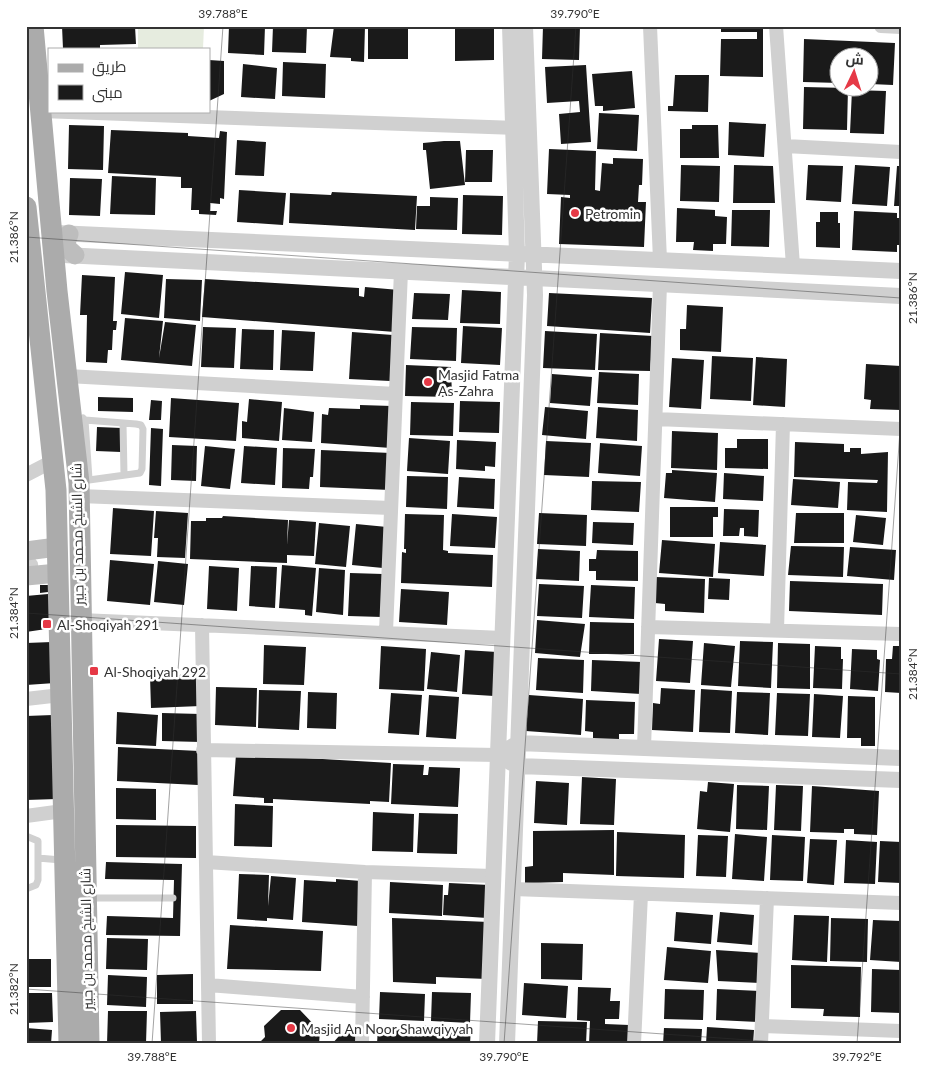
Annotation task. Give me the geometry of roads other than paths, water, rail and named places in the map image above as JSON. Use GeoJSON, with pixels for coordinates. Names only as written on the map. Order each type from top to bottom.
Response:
{"type":"FeatureCollection","features":[{"type":"Feature","properties":{"kind":"main road","name":"شارع الشيخ محمد بن جبير"},"geometry":{"type":"LineString","coordinates":[[33,26],[41,112],[60,233],[54,254],[66,376],[82,489],[80,620],[88,1044]]}},
{"type":"Feature","properties":{"kind":"main road","name":"شارع الشيخ محمد بن جبير"},"geometry":{"type":"LineString","coordinates":[[26,207],[32,338],[53,461],[56,490],[69,1044]]}},
{"type":"Feature","properties":{"kind":"main road"},"geometry":{"type":"LineString","coordinates":[[60,233],[65,246],[76,255]]}},
{"type":"Feature","properties":{"kind":"main road"},"geometry":{"type":"LineString","coordinates":[[26,551],[57,547]]}},
{"type":"Feature","properties":{"kind":"main road"},"geometry":{"type":"LineString","coordinates":[[26,576],[58,573]]}},
{"type":"Feature","properties":{"kind":"street"},"geometry":{"type":"LineString","coordinates":[[507,1044],[534,278],[525,254],[514,128],[510,26]]}},
{"type":"Feature","properties":{"kind":"street"},"geometry":{"type":"LineString","coordinates":[[487,1044],[516,277],[525,254],[525,26]]}},
{"type":"Feature","properties":{"kind":"street"},"geometry":{"type":"LineString","coordinates":[[650,26],[660,260]]}},
{"type":"Feature","properties":{"kind":"street"},"geometry":{"type":"LineString","coordinates":[[776,26],[793,266]]}},
{"type":"Feature","properties":{"kind":"street"},"geometry":{"type":"LineString","coordinates":[[881,26],[901,27]]}},
{"type":"Feature","properties":{"kind":"street"},"geometry":{"type":"LineString","coordinates":[[41,112],[514,128]]}},
{"type":"Feature","properties":{"kind":"street"},"geometry":{"type":"LineString","coordinates":[[785,146],[901,152]]}},
{"type":"Feature","properties":{"kind":"street"},"geometry":{"type":"LineString","coordinates":[[60,233],[901,271]]}},
{"type":"Feature","properties":{"kind":"street"},"geometry":{"type":"LineString","coordinates":[[54,254],[901,296]]}},
{"type":"Feature","properties":{"kind":"street"},"geometry":{"type":"LineString","coordinates":[[386,632],[401,271]]}},
{"type":"Feature","properties":{"kind":"street"},"geometry":{"type":"LineString","coordinates":[[644,748],[660,284]]}},
{"type":"Feature","properties":{"kind":"street"},"geometry":{"type":"LineString","coordinates":[[66,376],[396,394]]}},
{"type":"Feature","properties":{"kind":"street"},"geometry":{"type":"LineString","coordinates":[[656,420],[901,429]]}},
{"type":"Feature","properties":{"kind":"street"},"geometry":{"type":"LineString","coordinates":[[777,630],[783,424]]}},
{"type":"Feature","properties":{"kind":"street"},"geometry":{"type":"LineString","coordinates":[[26,475],[53,461]]}},
{"type":"Feature","properties":{"kind":"street"},"geometry":{"type":"LineString","coordinates":[[82,489],[391,508]]}},
{"type":"Feature","properties":{"kind":"street"},"geometry":{"type":"LineString","coordinates":[[26,561],[30,565],[26,572]]}},
{"type":"Feature","properties":{"kind":"street"},"geometry":{"type":"LineString","coordinates":[[80,620],[502,638]]}},
{"type":"Feature","properties":{"kind":"street"},"geometry":{"type":"LineString","coordinates":[[202,625],[209,1044]]}},
{"type":"Feature","properties":{"kind":"street"},"geometry":{"type":"LineString","coordinates":[[648,627],[901,634]]}},
{"type":"Feature","properties":{"kind":"street"},"geometry":{"type":"LineString","coordinates":[[26,699],[61,695]]}},
{"type":"Feature","properties":{"kind":"street"},"geometry":{"type":"LineString","coordinates":[[498,755],[518,743],[901,758]]}},
{"type":"Feature","properties":{"kind":"street"},"geometry":{"type":"LineString","coordinates":[[203,750],[498,755],[518,766],[901,780]]}},
{"type":"Feature","properties":{"kind":"street"},"geometry":{"type":"LineString","coordinates":[[26,816],[63,811]]}},
{"type":"Feature","properties":{"kind":"street"},"geometry":{"type":"LineString","coordinates":[[206,862],[365,872],[493,876]]}},
{"type":"Feature","properties":{"kind":"street"},"geometry":{"type":"LineString","coordinates":[[362,1044],[365,872]]}},
{"type":"Feature","properties":{"kind":"street"},"geometry":{"type":"LineString","coordinates":[[513,889],[901,903]]}},
{"type":"Feature","properties":{"kind":"street"},"geometry":{"type":"LineString","coordinates":[[634,1044],[640,894]]}},
{"type":"Feature","properties":{"kind":"street"},"geometry":{"type":"LineString","coordinates":[[761,1044],[767,898]]}},
{"type":"Feature","properties":{"kind":"street"},"geometry":{"type":"LineString","coordinates":[[208,985],[363,997]]}},
{"type":"Feature","properties":{"kind":"street"},"geometry":{"type":"LineString","coordinates":[[762,1026],[901,1031]]}},
{"type":"Feature","properties":{"kind":"street"},"geometry":{"type":"LineString","coordinates":[[862,1029],[862,1044]]}},
{"type":"Feature","properties":{"kind":"lane"},"geometry":{"type":"LineString","coordinates":[[70,402],[86,420],[141,425],[143,429],[142,469],[137,474],[82,489],[86,420]]}},
{"type":"Feature","properties":{"kind":"lane"},"geometry":{"type":"LineString","coordinates":[[123,423],[124,476]]}},
{"type":"Feature","properties":{"kind":"lane"},"geometry":{"type":"LineString","coordinates":[[26,836],[38,841],[36,885],[26,889]]}},
{"type":"Feature","properties":{"kind":"lane"},"geometry":{"type":"LineString","coordinates":[[38,858],[64,860]]}},
{"type":"Feature","properties":{"kind":"lane"},"geometry":{"type":"LineString","coordinates":[[86,898],[173,898]]}},
{"type":"Feature","properties":{"kind":"place","name":"Petromin"},"geometry":{"type":"Point","coordinates":[575,213]}},
{"type":"Feature","properties":{"kind":"place","name":"Masjid Fatma As-Zahra"},"geometry":{"type":"Point","coordinates":[428,382]}},
{"type":"Feature","properties":{"kind":"place","name":"Al-Shoqiyah 291"},"geometry":{"type":"Point","coordinates":[47,624]}},
{"type":"Feature","properties":{"kind":"place","name":"Al-Shoqiyah 292"},"geometry":{"type":"Point","coordinates":[94,671]}},
{"type":"Feature","properties":{"kind":"place","name":"Masjid An Noor Shawqiyyah"},"geometry":{"type":"Point","coordinates":[291,1028]}}]}
